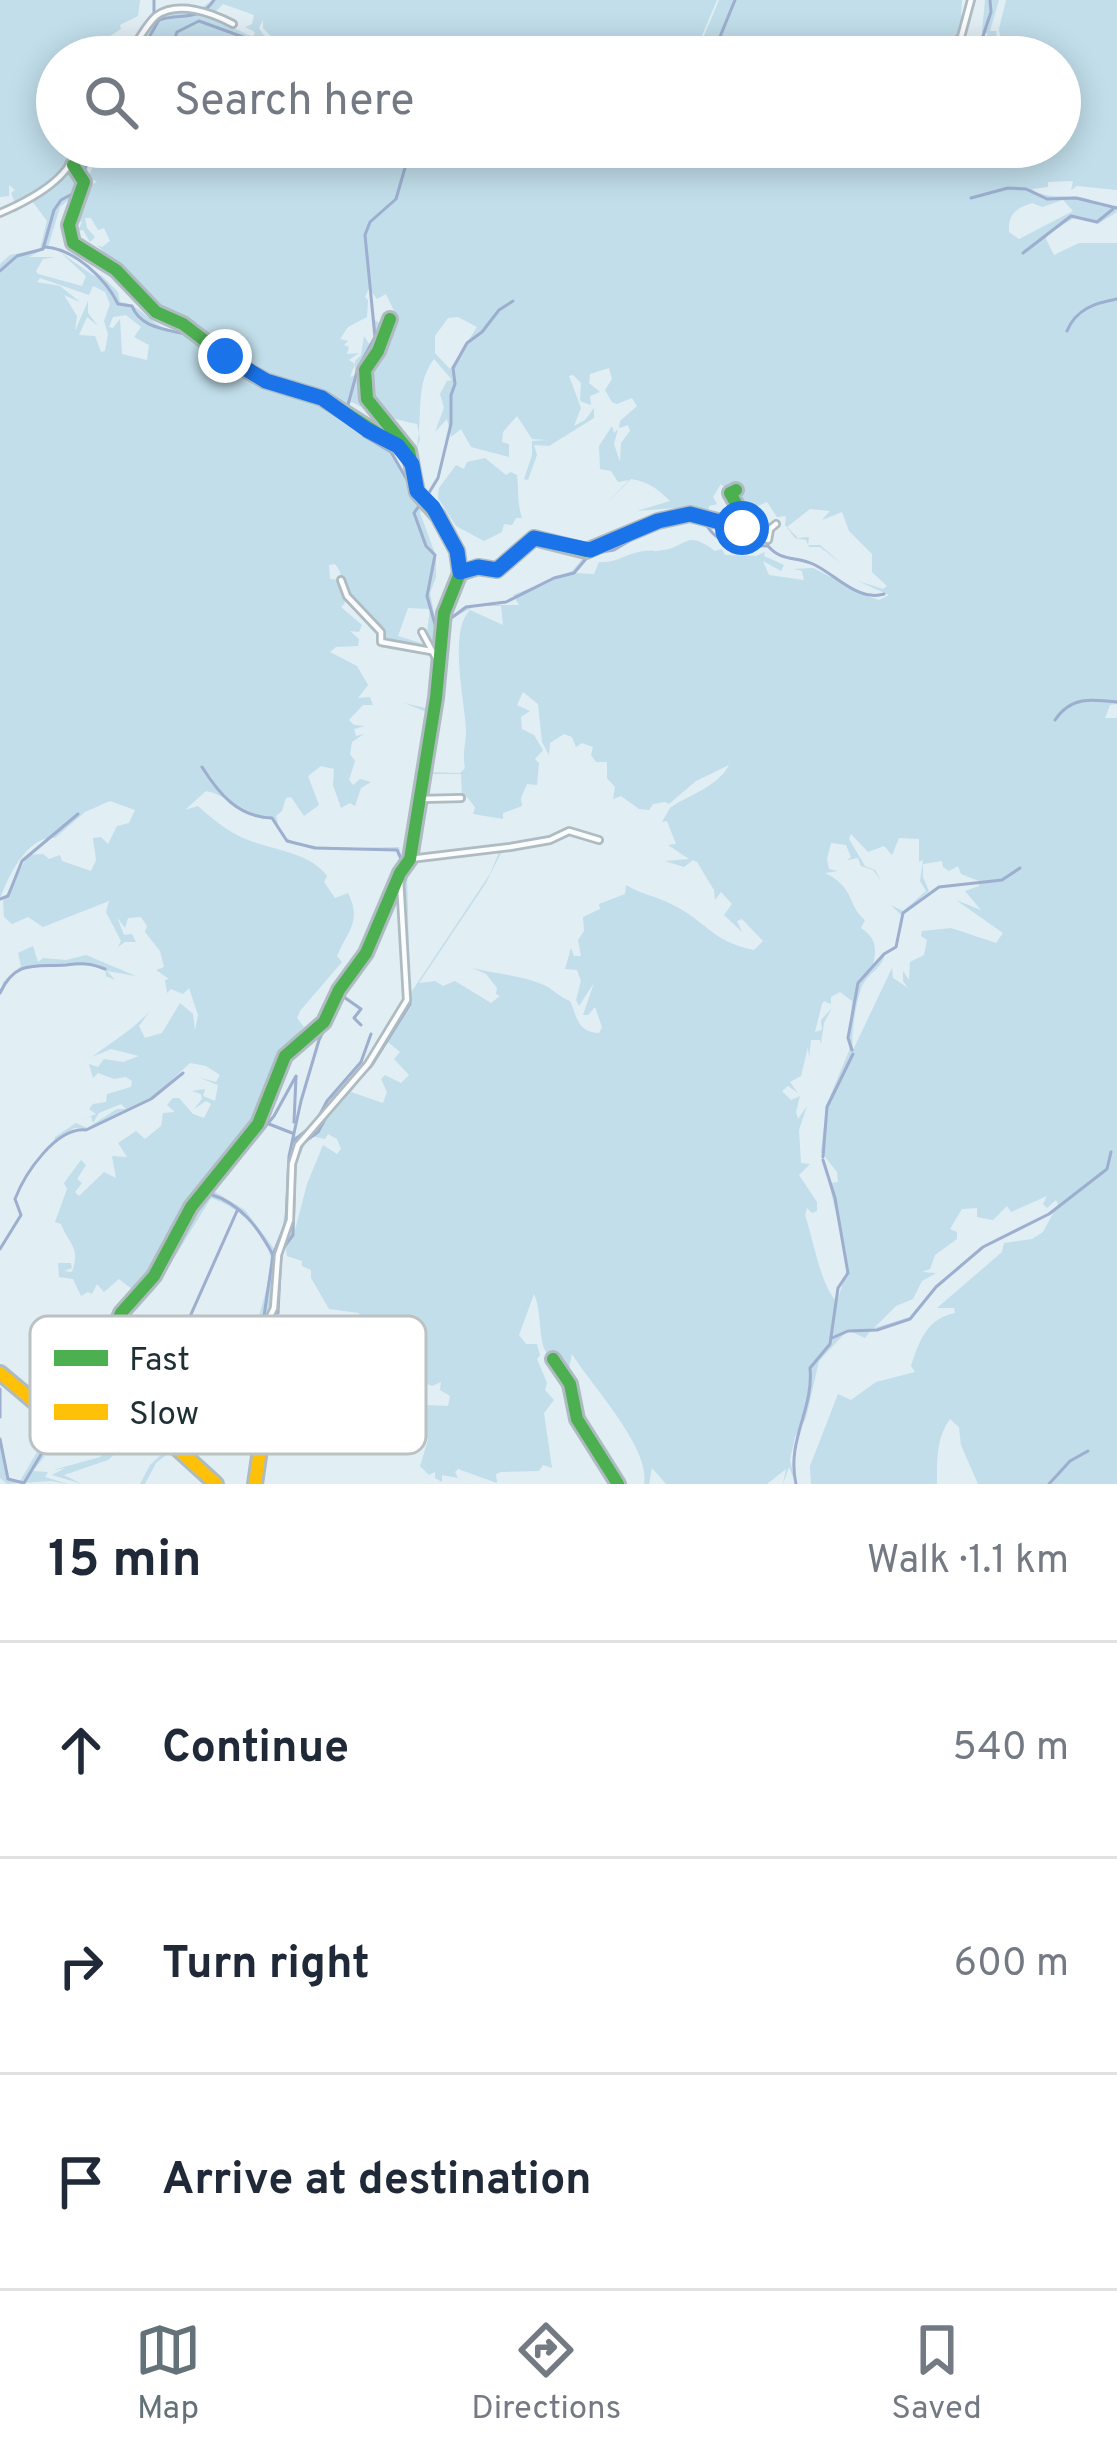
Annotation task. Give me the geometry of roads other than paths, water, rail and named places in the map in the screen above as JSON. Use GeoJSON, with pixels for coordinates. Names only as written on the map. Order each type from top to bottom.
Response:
{"type":"FeatureCollection","features":[{"type":"Feature","properties":{"kind":"street"},"geometry":{"type":"LineString","coordinates":[[961,36],[971,0]]}},
{"type":"Feature","properties":{"kind":"street"},"geometry":{"type":"LineString","coordinates":[[140,36],[166,10],[192,8],[233,24]]}},
{"type":"Feature","properties":{"kind":"street"},"geometry":{"type":"LineString","coordinates":[[0,213],[22,203],[69,168]]}},
{"type":"Feature","properties":{"kind":"street"},"geometry":{"type":"LineString","coordinates":[[75,168],[84,182],[69,225],[73,243],[116,270],[160,315],[183,324],[230,361],[266,381],[331,403],[398,446],[412,464]]}},
{"type":"Feature","properties":{"kind":"street"},"geometry":{"type":"LineString","coordinates":[[390,319],[365,367],[365,388],[370,405],[409,452],[417,491],[438,516],[457,551],[460,572],[446,604],[434,656]]}},
{"type":"Feature","properties":{"kind":"street"},"geometry":{"type":"LineString","coordinates":[[736,490],[730,493],[746,521],[745,528]]}},
{"type":"Feature","properties":{"kind":"street"},"geometry":{"type":"LineString","coordinates":[[460,572],[478,567],[497,570],[534,538],[590,550],[658,521],[690,514],[745,528],[767,540],[776,524]]}},
{"type":"Feature","properties":{"kind":"street"},"geometry":{"type":"LineString","coordinates":[[341,580],[347,596],[381,632],[381,642],[434,656]]}},
{"type":"Feature","properties":{"kind":"street"},"geometry":{"type":"LineString","coordinates":[[120,1316],[154,1276],[191,1208],[258,1124],[285,1056],[324,1022],[339,990],[366,952],[410,859],[440,671],[422,632]]}},
{"type":"Feature","properties":{"kind":"street"},"geometry":{"type":"LineString","coordinates":[[422,799],[460,798]]}},
{"type":"Feature","properties":{"kind":"street"},"geometry":{"type":"LineString","coordinates":[[410,859],[550,840],[569,831],[599,840]]}},
{"type":"Feature","properties":{"kind":"street"},"geometry":{"type":"LineString","coordinates":[[270,1316],[278,1255],[290,1220],[292,1164],[298,1144],[368,1064],[407,1000],[400,873]]}},
{"type":"Feature","properties":{"kind":"street"},"geometry":{"type":"LineString","coordinates":[[553,1359],[570,1384],[577,1418],[618,1484]]}},
{"type":"Feature","properties":{"kind":"street"},"geometry":{"type":"LineString","coordinates":[[0,1373],[30,1398]]}},
{"type":"Feature","properties":{"kind":"street"},"geometry":{"type":"LineString","coordinates":[[184,1454],[215,1484]]}},
{"type":"Feature","properties":{"kind":"street"},"geometry":{"type":"LineString","coordinates":[[255,1484],[259,1454]]}},
{"type":"Feature","properties":{"kind":"waterway"},"geometry":{"type":"LineString","coordinates":[[154,0],[154,16]]}},
{"type":"Feature","properties":{"kind":"waterway"},"geometry":{"type":"LineString","coordinates":[[150,36],[159,20],[196,14],[214,0]]}},
{"type":"Feature","properties":{"kind":"waterway"},"geometry":{"type":"LineString","coordinates":[[720,36],[735,0]]}},
{"type":"Feature","properties":{"kind":"waterway"},"geometry":{"type":"LineString","coordinates":[[983,36],[990,0]]}},
{"type":"Feature","properties":{"kind":"waterway"},"geometry":{"type":"LineString","coordinates":[[176,36],[199,21],[240,36]]}},
{"type":"Feature","properties":{"kind":"waterway"},"geometry":{"type":"LineString","coordinates":[[0,271],[17,256],[43,249],[54,210],[74,193],[85,168]]}},
{"type":"Feature","properties":{"kind":"waterway"},"geometry":{"type":"LineString","coordinates":[[346,412],[358,368],[375,337],[365,235],[370,222],[396,199],[405,168]]}},
{"type":"Feature","properties":{"kind":"waterway"},"geometry":{"type":"LineString","coordinates":[[971,198],[1008,188],[1026,189],[1047,199],[1076,198],[1117,208]]}},
{"type":"Feature","properties":{"kind":"waterway"},"geometry":{"type":"LineString","coordinates":[[1023,253],[1071,216],[1097,222],[1113,209]]}},
{"type":"Feature","properties":{"kind":"waterway"},"geometry":{"type":"LineString","coordinates":[[45,247],[78,259],[98,276],[118,304],[132,306],[142,320],[191,336]]}},
{"type":"Feature","properties":{"kind":"waterway"},"geometry":{"type":"LineString","coordinates":[[1067,331],[1087,308],[1117,299]]}},
{"type":"Feature","properties":{"kind":"waterway"},"geometry":{"type":"LineString","coordinates":[[427,496],[438,478],[451,424],[453,368],[467,343],[513,301]]}},
{"type":"Feature","properties":{"kind":"waterway"},"geometry":{"type":"LineString","coordinates":[[352,420],[364,436],[391,452],[414,492]]}},
{"type":"Feature","properties":{"kind":"waterway"},"geometry":{"type":"LineString","coordinates":[[421,503],[414,513],[426,546],[435,555],[427,596],[438,635]]}},
{"type":"Feature","properties":{"kind":"waterway"},"geometry":{"type":"LineString","coordinates":[[446,622],[466,607],[506,602],[574,573],[590,554],[614,550],[655,526],[679,519]]}},
{"type":"Feature","properties":{"kind":"waterway"},"geometry":{"type":"LineString","coordinates":[[704,520],[723,540],[768,546],[784,557],[813,564],[856,591],[884,594]]}},
{"type":"Feature","properties":{"kind":"waterway"},"geometry":{"type":"LineString","coordinates":[[1055,720],[1075,703],[1117,702]]}},
{"type":"Feature","properties":{"kind":"waterway"},"geometry":{"type":"LineString","coordinates":[[424,750],[428,724]]}},
{"type":"Feature","properties":{"kind":"waterway"},"geometry":{"type":"LineString","coordinates":[[202,767],[231,802],[249,813],[272,818],[287,841],[315,848],[397,850],[404,865]]}},
{"type":"Feature","properties":{"kind":"waterway"},"geometry":{"type":"LineString","coordinates":[[0,899],[8,896],[22,861],[78,814]]}},
{"type":"Feature","properties":{"kind":"waterway"},"geometry":{"type":"LineString","coordinates":[[852,1050],[848,1038],[858,983],[896,947],[903,913],[939,887],[1002,880],[1020,868]]}},
{"type":"Feature","properties":{"kind":"waterway"},"geometry":{"type":"LineString","coordinates":[[403,871],[404,910]]}},
{"type":"Feature","properties":{"kind":"waterway"},"geometry":{"type":"LineString","coordinates":[[339,1100],[372,1065],[410,1004],[405,919]]}},
{"type":"Feature","properties":{"kind":"waterway"},"geometry":{"type":"LineString","coordinates":[[0,993],[13,975],[28,967],[81,964],[105,969]]}},
{"type":"Feature","properties":{"kind":"waterway"},"geometry":{"type":"LineString","coordinates":[[273,1255],[286,1222],[289,1156],[301,1101],[319,1040],[341,995],[361,1009],[354,1018],[361,1025]]}},
{"type":"Feature","properties":{"kind":"waterway"},"geometry":{"type":"LineString","coordinates":[[318,1118],[361,1062],[371,1034]]}},
{"type":"Feature","properties":{"kind":"waterway"},"geometry":{"type":"LineString","coordinates":[[823,1157],[827,1107],[853,1054]]}},
{"type":"Feature","properties":{"kind":"waterway"},"geometry":{"type":"LineString","coordinates":[[0,1249],[21,1215],[15,1199],[20,1188],[53,1144],[151,1099],[183,1073]]}},
{"type":"Feature","properties":{"kind":"waterway"},"geometry":{"type":"LineString","coordinates":[[210,1194],[274,1116],[296,1076]]}},
{"type":"Feature","properties":{"kind":"waterway"},"geometry":{"type":"LineString","coordinates":[[294,1122],[296,1077]]}},
{"type":"Feature","properties":{"kind":"waterway"},"geometry":{"type":"LineString","coordinates":[[278,1313],[281,1251],[293,1235],[295,1164],[303,1143],[318,1132],[329,1112]]}},
{"type":"Feature","properties":{"kind":"waterway"},"geometry":{"type":"LineString","coordinates":[[269,1124],[292,1133]]}},
{"type":"Feature","properties":{"kind":"waterway"},"geometry":{"type":"LineString","coordinates":[[293,1141],[312,1126]]}},
{"type":"Feature","properties":{"kind":"waterway"},"geometry":{"type":"LineString","coordinates":[[832,1338],[910,1319],[936,1287],[983,1247],[1049,1214],[1107,1169],[1111,1152]]}},
{"type":"Feature","properties":{"kind":"waterway"},"geometry":{"type":"LineString","coordinates":[[796,1484],[795,1453],[810,1368],[830,1344],[838,1288],[848,1273],[823,1160]]}},
{"type":"Feature","properties":{"kind":"waterway"},"geometry":{"type":"LineString","coordinates":[[166,1261],[205,1197],[210,1194],[231,1204],[255,1226],[273,1255],[264,1316]]}},
{"type":"Feature","properties":{"kind":"waterway"},"geometry":{"type":"LineString","coordinates":[[190,1316],[237,1211]]}},
{"type":"Feature","properties":{"kind":"waterway"},"geometry":{"type":"LineString","coordinates":[[127,1316],[151,1284]]}},
{"type":"Feature","properties":{"kind":"waterway"},"geometry":{"type":"LineString","coordinates":[[0,1389],[0,1417]]}},
{"type":"Feature","properties":{"kind":"waterway"},"geometry":{"type":"LineString","coordinates":[[0,1439],[8,1479],[24,1483],[41,1454]]}},
{"type":"Feature","properties":{"kind":"waterway"},"geometry":{"type":"LineString","coordinates":[[1049,1484],[1070,1461],[1088,1451]]}},
{"type":"Feature","properties":{"kind":"waterway"},"geometry":{"type":"LineString","coordinates":[[251,1483],[254,1463]]}}]}
